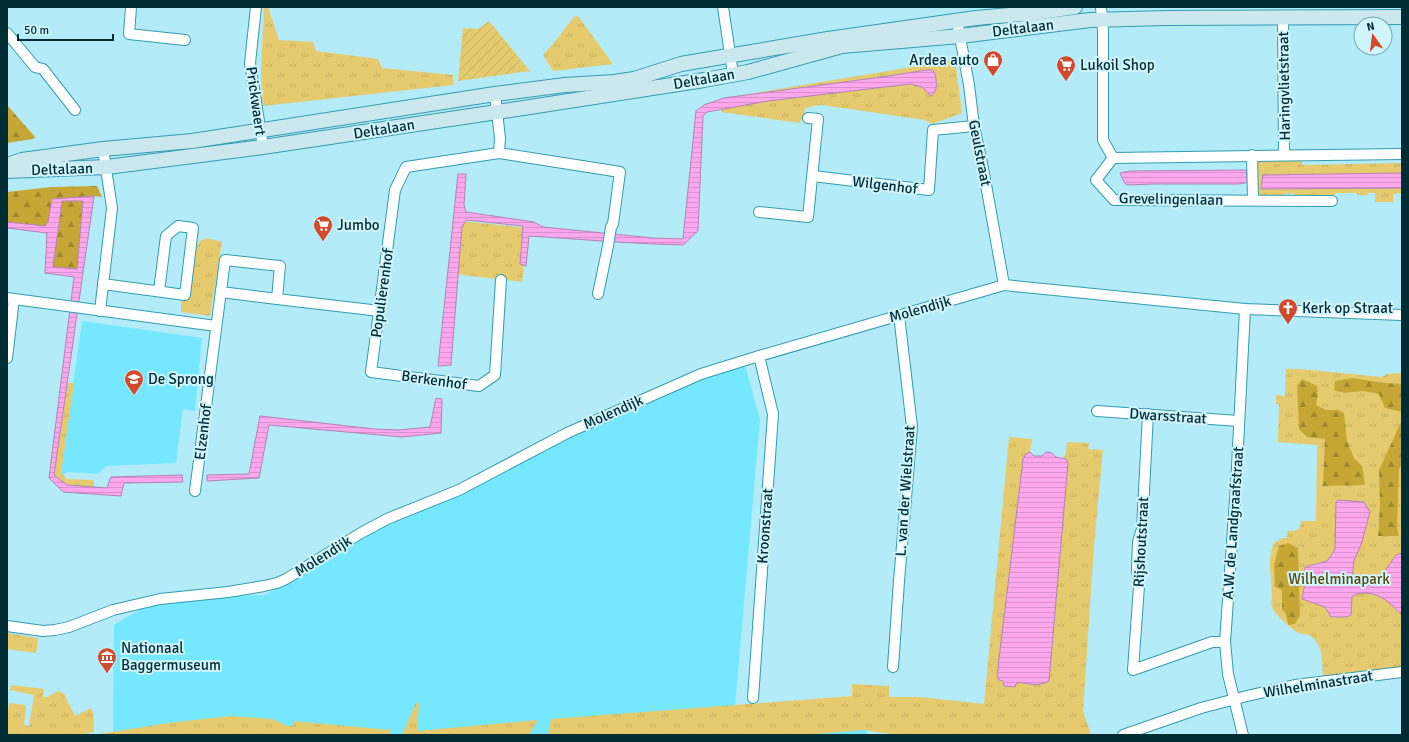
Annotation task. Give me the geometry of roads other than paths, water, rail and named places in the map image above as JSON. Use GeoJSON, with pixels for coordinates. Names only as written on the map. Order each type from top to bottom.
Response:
{"type":"FeatureCollection","features":[{"type":"Feature","properties":{"kind":"street"},"geometry":{"type":"LineString","coordinates":[[131,7],[129,34],[184,40]]}},
{"type":"Feature","properties":{"kind":"street","name":"Prickwaert"},"geometry":{"type":"LineString","coordinates":[[256,7],[250,63],[263,147]]}},
{"type":"Feature","properties":{"kind":"street"},"geometry":{"type":"LineString","coordinates":[[723,7],[733,74]]}},
{"type":"Feature","properties":{"kind":"street","name":"Deltalaan"},"geometry":{"type":"LineString","coordinates":[[7,165],[22,160],[103,149],[192,141],[494,94],[565,85],[614,82],[634,79],[681,64],[828,39],[976,18],[1033,13],[1075,7]]}},
{"type":"Feature","properties":{"kind":"street"},"geometry":{"type":"LineString","coordinates":[[1102,14],[1103,140],[1112,158],[1402,154]]}},
{"type":"Feature","properties":{"kind":"street","name":"Deltalaan"},"geometry":{"type":"LineString","coordinates":[[7,171],[107,168],[263,147],[748,72],[842,46],[960,36],[1056,24],[1102,14],[1166,18],[1402,16]]}},
{"type":"Feature","properties":{"kind":"street","name":"Haringvlietstraat"},"geometry":{"type":"LineString","coordinates":[[1283,17],[1284,155]]}},
{"type":"Feature","properties":{"kind":"street","name":"Geulstraat"},"geometry":{"type":"LineString","coordinates":[[957,21],[969,85],[974,126],[1004,285]]}},
{"type":"Feature","properties":{"kind":"street"},"geometry":{"type":"LineString","coordinates":[[7,33],[35,67],[42,69],[75,110]]}},
{"type":"Feature","properties":{"kind":"street"},"geometry":{"type":"LineString","coordinates":[[494,94],[500,138],[499,153]]}},
{"type":"Feature","properties":{"kind":"street"},"geometry":{"type":"LineString","coordinates":[[759,212],[808,217],[818,119],[808,118]]}},
{"type":"Feature","properties":{"kind":"street","name":"Wilgenhof"},"geometry":{"type":"LineString","coordinates":[[812,176],[929,190],[933,130],[974,126]]}},
{"type":"Feature","properties":{"kind":"street"},"geometry":{"type":"LineString","coordinates":[[100,311],[112,208],[103,149]]}},
{"type":"Feature","properties":{"kind":"street","name":"Populierenhof"},"geometry":{"type":"LineString","coordinates":[[371,372],[395,190],[406,167],[499,153],[620,172],[613,224],[611,227],[598,294]]}},
{"type":"Feature","properties":{"kind":"street"},"geometry":{"type":"LineString","coordinates":[[1252,155],[1253,200]]}},
{"type":"Feature","properties":{"kind":"street","name":"Grevelingenlaan"},"geometry":{"type":"LineString","coordinates":[[1112,158],[1096,180],[1114,200],[1332,201]]}},
{"type":"Feature","properties":{"kind":"street"},"geometry":{"type":"LineString","coordinates":[[103,284],[185,295],[193,228],[178,226],[166,236],[158,291]]}},
{"type":"Feature","properties":{"kind":"street","name":"Elzenhof"},"geometry":{"type":"LineString","coordinates":[[195,491],[225,260],[280,266],[277,299]]}},
{"type":"Feature","properties":{"kind":"street","name":"Berkenhof"},"geometry":{"type":"LineString","coordinates":[[371,372],[479,386],[495,375],[501,280]]}},
{"type":"Feature","properties":{"kind":"street","name":"Molendijk"},"geometry":{"type":"LineString","coordinates":[[7,626],[43,631],[55,630],[69,627],[113,610],[160,599],[228,592],[277,583],[361,533],[387,520],[459,490],[567,433],[701,374],[1004,285],[1245,309],[1402,315]]}},
{"type":"Feature","properties":{"kind":"street"},"geometry":{"type":"LineString","coordinates":[[220,292],[380,311]]}},
{"type":"Feature","properties":{"kind":"street"},"geometry":{"type":"LineString","coordinates":[[7,358],[10,299],[216,326]]}},
{"type":"Feature","properties":{"kind":"street","name":"A.W. de Landgraafstraat"},"geometry":{"type":"LineString","coordinates":[[1243,735],[1228,674],[1225,642],[1245,309]]}},
{"type":"Feature","properties":{"kind":"street","name":"L. van der Wielstraat"},"geometry":{"type":"LineString","coordinates":[[893,667],[912,427],[899,315]]}},
{"type":"Feature","properties":{"kind":"street","name":"Kroonstraat"},"geometry":{"type":"LineString","coordinates":[[753,698],[774,414],[759,356]]}},
{"type":"Feature","properties":{"kind":"street","name":"Dwarsstraat"},"geometry":{"type":"LineString","coordinates":[[1097,411],[1239,421]]}},
{"type":"Feature","properties":{"kind":"street","name":"Rijshoutstraat"},"geometry":{"type":"LineString","coordinates":[[1148,414],[1142,528],[1138,542],[1138,586],[1133,670],[1212,642],[1225,642]]}},
{"type":"Feature","properties":{"kind":"street","name":"Wilhelminastraat"},"geometry":{"type":"LineString","coordinates":[[1124,735],[1201,708],[1295,685],[1402,672]]}},
{"type":"Feature","properties":{"kind":"place","name":"Ardea auto"},"geometry":{"type":"Point","coordinates":[993,77]}},
{"type":"Feature","properties":{"kind":"place","name":"Lukoil Shop"},"geometry":{"type":"Point","coordinates":[1066,82]}},
{"type":"Feature","properties":{"kind":"place","name":"Jumbo"},"geometry":{"type":"Point","coordinates":[323,242]}},
{"type":"Feature","properties":{"kind":"place","name":"Kerk op Straat"},"geometry":{"type":"Point","coordinates":[1288,325]}},
{"type":"Feature","properties":{"kind":"place","name":"De Sprong"},"geometry":{"type":"Point","coordinates":[134,396]}},
{"type":"Feature","properties":{"kind":"place","name":"Nationaal Baggermuseum"},"geometry":{"type":"Point","coordinates":[107,674]}},
{"type":"Feature","properties":{"kind":"park label","name":"Wilhelminapark"},"geometry":{"type":"Point","coordinates":[1339,579]}}]}
